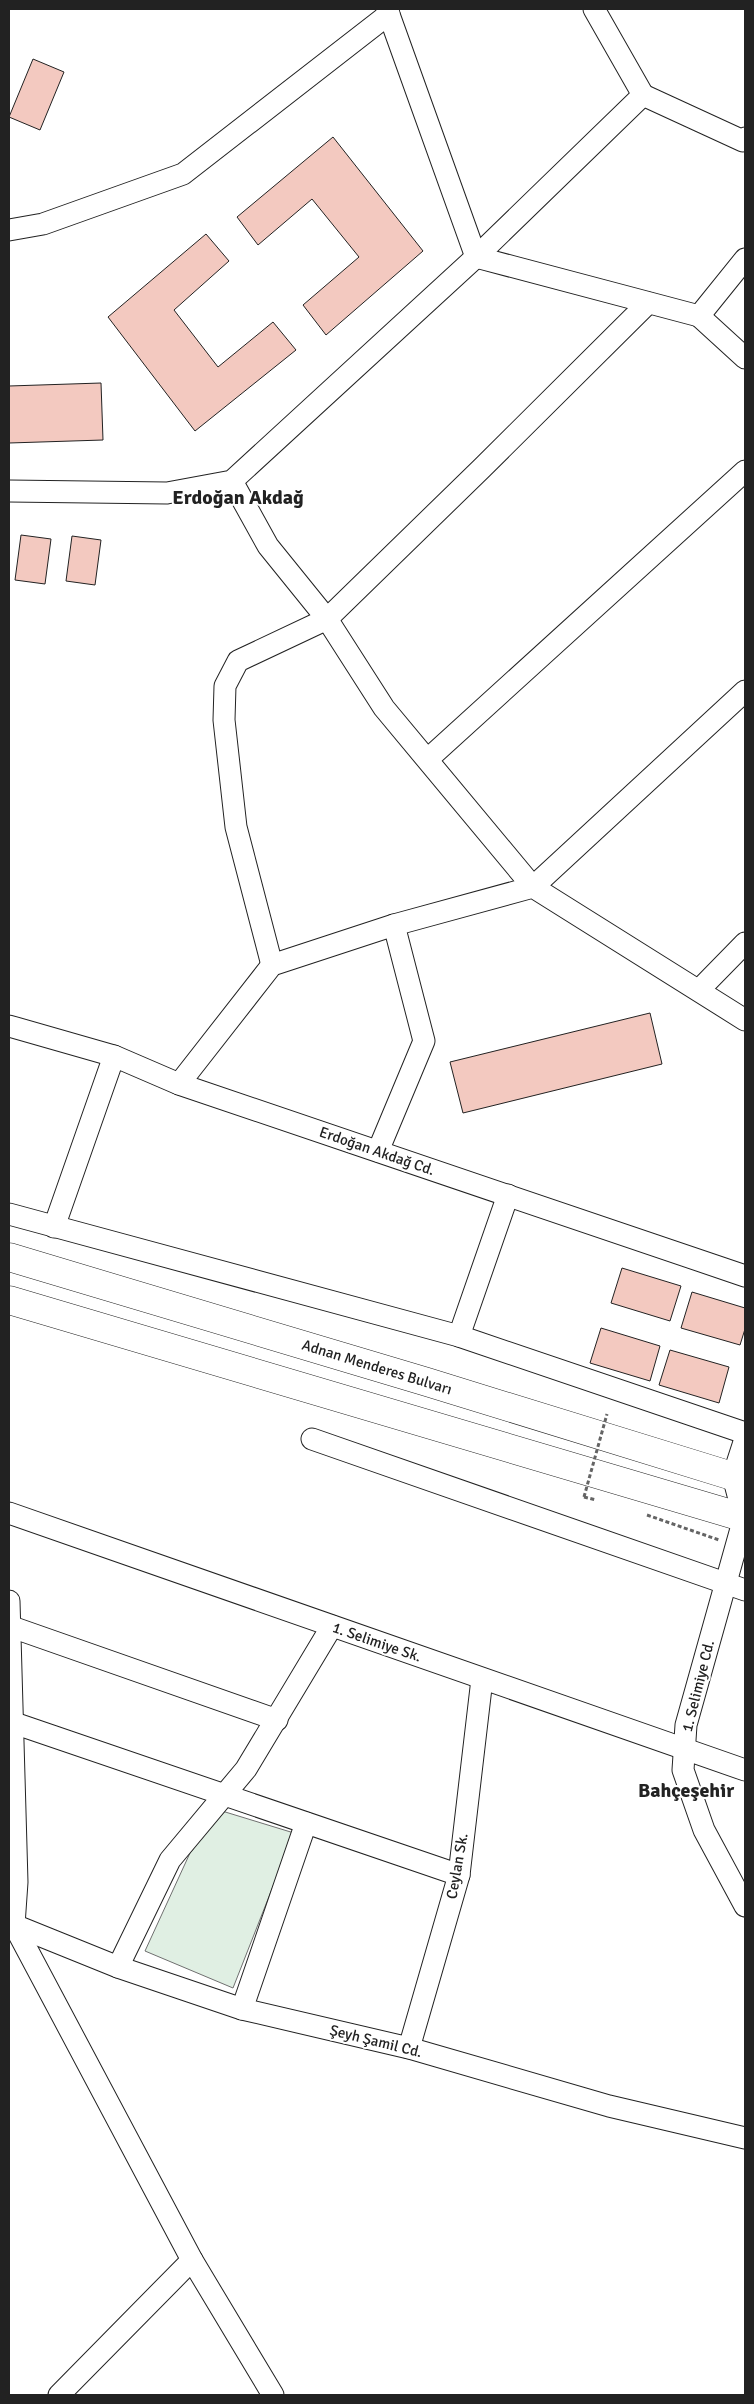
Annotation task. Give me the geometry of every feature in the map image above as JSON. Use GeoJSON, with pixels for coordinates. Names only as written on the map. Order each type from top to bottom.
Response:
{"type":"FeatureCollection","features":[{"type":"Feature","properties":{"kind":"highway","name":"Adnan Menderes Bulvarı"},"geometry":{"type":"LineString","coordinates":[[9,1257],[739,1478]]}},
{"type":"Feature","properties":{"kind":"highway"},"geometry":{"type":"LineString","coordinates":[[9,1300],[744,1518]]}},
{"type":"Feature","properties":{"kind":"street"},"geometry":{"type":"LineString","coordinates":[[594,9],[643,95],[745,141]]}},
{"type":"Feature","properties":{"kind":"street"},"geometry":{"type":"LineString","coordinates":[[9,230],[43,224],[183,174],[388,12],[476,258]]}},
{"type":"Feature","properties":{"kind":"street"},"geometry":{"type":"LineString","coordinates":[[9,491],[167,493],[232,481],[476,258],[643,95]]}},
{"type":"Feature","properties":{"kind":"street"},"geometry":{"type":"LineString","coordinates":[[476,258],[699,316],[745,358]]}},
{"type":"Feature","properties":{"kind":"street"},"geometry":{"type":"LineString","coordinates":[[699,316],[745,259]]}},
{"type":"Feature","properties":{"kind":"street"},"geometry":{"type":"LineString","coordinates":[[272,965],[236,827],[224,720],[225,686],[238,661],[327,619],[648,302]]}},
{"type":"Feature","properties":{"kind":"street"},"geometry":{"type":"LineString","coordinates":[[428,759],[745,471]]}},
{"type":"Feature","properties":{"kind":"street"},"geometry":{"type":"LineString","coordinates":[[232,481],[268,546],[327,619],[384,708],[533,887],[700,989],[745,1020]]}},
{"type":"Feature","properties":{"kind":"street"},"geometry":{"type":"LineString","coordinates":[[179,1084],[272,965],[394,925],[533,887],[745,691]]}},
{"type":"Feature","properties":{"kind":"street"},"geometry":{"type":"LineString","coordinates":[[378,1151],[424,1041],[394,925]]}},
{"type":"Feature","properties":{"kind":"street"},"geometry":{"type":"LineString","coordinates":[[700,989],[745,943]]}},
{"type":"Feature","properties":{"kind":"street","name":"Erdoğan Akdağ Cd."},"geometry":{"type":"LineString","coordinates":[[9,1026],[114,1056],[179,1084],[745,1276]]}},
{"type":"Feature","properties":{"kind":"street"},"geometry":{"type":"LineString","coordinates":[[54,1227],[114,1056]]}},
{"type":"Feature","properties":{"kind":"street"},"geometry":{"type":"LineString","coordinates":[[458,1336],[508,1195]]}},
{"type":"Feature","properties":{"kind":"street"},"geometry":{"type":"LineString","coordinates":[[9,1214],[458,1336],[745,1433]]}},
{"type":"Feature","properties":{"kind":"street"},"geometry":{"type":"LineString","coordinates":[[312,1439],[745,1590]]}},
{"type":"Feature","properties":{"kind":"street"},"geometry":{"type":"LineString","coordinates":[[744,1518],[739,1478],[745,1439]]}},
{"type":"Feature","properties":{"kind":"street","name":"1. Selimiye Sk."},"geometry":{"type":"LineString","coordinates":[[9,1514],[745,1770]]}},
{"type":"Feature","properties":{"kind":"street","name":"1. Selimiye Cd."},"geometry":{"type":"LineString","coordinates":[[744,1518],[686,1725],[683,1770],[704,1830],[745,1906]]}},
{"type":"Feature","properties":{"kind":"street"},"geometry":{"type":"LineString","coordinates":[[9,1601],[17,1882],[11,1923],[192,2260],[273,2395]]}},
{"type":"Feature","properties":{"kind":"street"},"geometry":{"type":"LineString","coordinates":[[9,1626],[277,1720]]}},
{"type":"Feature","properties":{"kind":"street"},"geometry":{"type":"LineString","coordinates":[[118,1967],[170,1860],[246,1769],[332,1626]]}},
{"type":"Feature","properties":{"kind":"street","name":"Ceylan Sk."},"geometry":{"type":"LineString","coordinates":[[409,2048],[458,1875],[482,1679]]}},
{"type":"Feature","properties":{"kind":"street"},"geometry":{"type":"LineString","coordinates":[[11,1722],[458,1875]]}},
{"type":"Feature","properties":{"kind":"street"},"geometry":{"type":"LineString","coordinates":[[242,2010],[306,1823]]}},
{"type":"Feature","properties":{"kind":"street","name":"Şeyh Şamil Cd."},"geometry":{"type":"LineString","coordinates":[[11,1923],[118,1967],[242,2010],[409,2048],[609,2106],[745,2138]]}},
{"type":"Feature","properties":{"kind":"street"},"geometry":{"type":"LineString","coordinates":[[59,2395],[192,2260]]}},
{"type":"Feature","properties":{"kind":"path"},"geometry":{"type":"LineString","coordinates":[[584,1497],[607,1414]]}},
{"type":"Feature","properties":{"kind":"path"},"geometry":{"type":"LineString","coordinates":[[639,1512],[736,1546]]}},
{"type":"Feature","properties":{"kind":"green space"},"geometry":{"type":"Polygon","coordinates":[[[222,1811],[294,1833],[233,1988],[145,1951],[190,1853],[222,1811]]]}},
{"type":"Feature","properties":{"kind":"building"},"geometry":{"type":"Polygon","coordinates":[[[33,59],[64,72],[40,130],[9,117],[33,59]]]}},
{"type":"Feature","properties":{"kind":"building"},"geometry":{"type":"Polygon","coordinates":[[[333,137],[423,251],[326,335],[303,305],[359,257],[312,199],[258,245],[237,217],[333,137]]]}},
{"type":"Feature","properties":{"kind":"building"},"geometry":{"type":"Polygon","coordinates":[[[206,234],[229,261],[174,310],[218,367],[273,322],[296,350],[195,431],[108,317],[206,234]]]}},
{"type":"Feature","properties":{"kind":"building"},"geometry":{"type":"Polygon","coordinates":[[[101,383],[103,440],[9,443],[9,386],[101,383]]]}},
{"type":"Feature","properties":{"kind":"building"},"geometry":{"type":"Polygon","coordinates":[[[21,535],[51,539],[45,584],[15,580],[21,535]]]}},
{"type":"Feature","properties":{"kind":"building"},"geometry":{"type":"Polygon","coordinates":[[[72,536],[101,540],[95,585],[66,581],[72,536]]]}},
{"type":"Feature","properties":{"kind":"building"},"geometry":{"type":"Polygon","coordinates":[[[650,1013],[662,1064],[463,1113],[450,1062],[650,1013]]]}},
{"type":"Feature","properties":{"kind":"building"},"geometry":{"type":"Polygon","coordinates":[[[622,1268],[681,1286],[670,1321],[611,1303],[622,1268]]]}},
{"type":"Feature","properties":{"kind":"building"},"geometry":{"type":"Polygon","coordinates":[[[692,1292],[745,1308],[745,1329],[740,1345],[681,1328],[692,1292]]]}},
{"type":"Feature","properties":{"kind":"building"},"geometry":{"type":"Polygon","coordinates":[[[601,1328],[660,1346],[650,1381],[590,1363],[601,1328]]]}},
{"type":"Feature","properties":{"kind":"building"},"geometry":{"type":"Polygon","coordinates":[[[670,1350],[729,1367],[719,1403],[659,1385],[670,1350]]]}},
{"type":"Feature","properties":{"kind":"district","name":"Erdoğan Akdağ"},"geometry":{"type":"Point","coordinates":[238,497]}},
{"type":"Feature","properties":{"kind":"district","name":"Bahçeşehir"},"geometry":{"type":"Point","coordinates":[686,1790]}}]}
